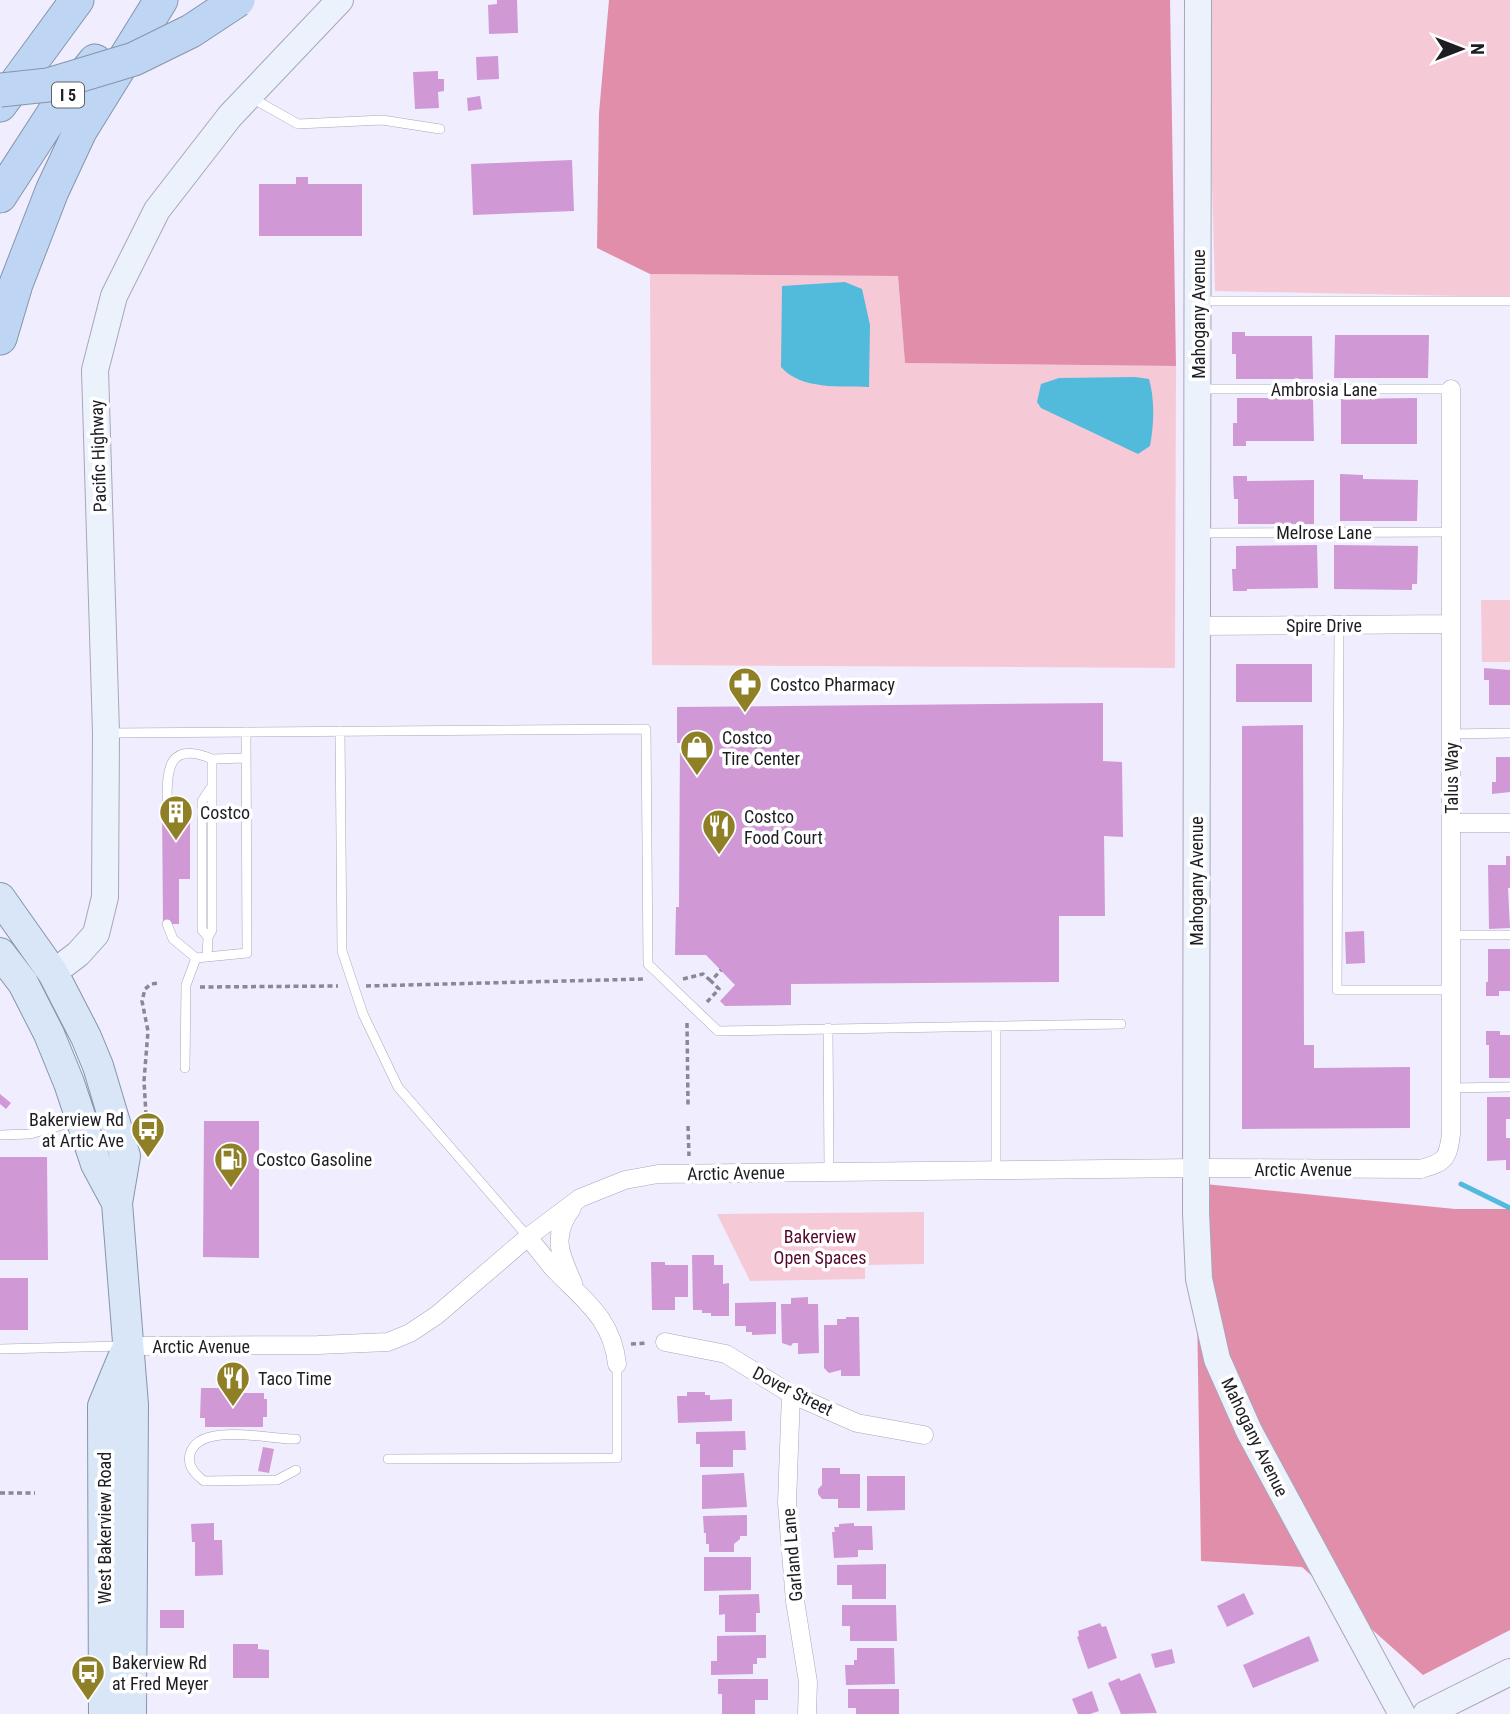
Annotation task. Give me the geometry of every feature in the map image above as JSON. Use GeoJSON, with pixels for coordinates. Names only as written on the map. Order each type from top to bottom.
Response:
{"type":"FeatureCollection","features":[{"type":"Feature","properties":{"kind":"highway"},"geometry":{"type":"LineString","coordinates":[[0,105],[76,0]]}},
{"type":"Feature","properties":{"kind":"highway","name":"I 5"},"geometry":{"type":"LineString","coordinates":[[0,196],[55,111],[144,0]]}},
{"type":"Feature","properties":{"kind":"highway"},"geometry":{"type":"LineString","coordinates":[[0,338],[16,284],[52,191],[80,131],[161,0]]}},
{"type":"Feature","properties":{"kind":"highway"},"geometry":{"type":"LineString","coordinates":[[0,90],[48,85],[134,59],[191,31],[238,0]]}},
{"type":"Feature","properties":{"kind":"main road","name":"West Bakerview Road"},"geometry":{"type":"LineString","coordinates":[[0,898],[53,973],[86,1037],[98,1066],[125,1156],[117,1203],[133,1405],[131,1714]]}},
{"type":"Feature","properties":{"kind":"main road","name":"West Bakerview Road"},"geometry":{"type":"LineString","coordinates":[[0,953],[23,984],[49,1034],[82,1119],[96,1164],[117,1203]]}},
{"type":"Feature","properties":{"kind":"main road","name":"West Bakerview Road"},"geometry":{"type":"LineString","coordinates":[[104,1714],[103,1406],[128,1346]]}},
{"type":"Feature","properties":{"kind":"street","name":"Pacific Highway"},"geometry":{"type":"LineString","coordinates":[[53,973],[78,954],[96,934],[105,897],[106,733],[95,370],[114,296],[158,211],[230,116],[340,0]]}},
{"type":"Feature","properties":{"kind":"street","name":"Mahogany Avenue"},"geometry":{"type":"LineString","coordinates":[[1198,0],[1196,1168],[1199,1279],[1217,1359],[1249,1431],[1402,1714]]}},
{"type":"Feature","properties":{"kind":"street","name":"Talus Way"},"geometry":{"type":"LineString","coordinates":[[1439,1164],[1449,1154],[1451,1088],[1451,389]]}},
{"type":"Feature","properties":{"kind":"street","name":"Spire Drive"},"geometry":{"type":"LineString","coordinates":[[1196,626],[1451,624]]}},
{"type":"Feature","properties":{"kind":"street"},"geometry":{"type":"LineString","coordinates":[[1451,823],[1510,822]]}},
{"type":"Feature","properties":{"kind":"street","name":"Arctic Avenue"},"geometry":{"type":"LineString","coordinates":[[128,1346],[330,1345],[388,1342],[410,1333],[438,1315],[528,1237],[580,1198],[625,1180],[658,1174],[1196,1168],[1421,1169],[1439,1164]]}},
{"type":"Feature","properties":{"kind":"street"},"geometry":{"type":"LineString","coordinates":[[574,1286],[562,1259],[559,1243],[562,1222],[580,1198]]}},
{"type":"Feature","properties":{"kind":"street"},"geometry":{"type":"LineString","coordinates":[[528,1237],[553,1268],[574,1286],[606,1326],[615,1345],[617,1364]]}},
{"type":"Feature","properties":{"kind":"street","name":"Dover Street"},"geometry":{"type":"LineString","coordinates":[[665,1342],[726,1354],[791,1394],[857,1423],[923,1435]]}},
{"type":"Feature","properties":{"kind":"street","name":"Garland Lane"},"geometry":{"type":"LineString","coordinates":[[791,1394],[786,1503],[795,1601],[808,1682],[807,1714]]}},
{"type":"Feature","properties":{"kind":"street"},"geometry":{"type":"LineString","coordinates":[[1426,1714],[1510,1672]]}},
{"type":"Feature","properties":{"kind":"lane"},"geometry":{"type":"LineString","coordinates":[[248,96],[298,124],[382,120],[440,129]]}},
{"type":"Feature","properties":{"kind":"lane"},"geometry":{"type":"LineString","coordinates":[[1198,302],[1510,301]]}},
{"type":"Feature","properties":{"kind":"lane","name":"Ambrosia Lane"},"geometry":{"type":"LineString","coordinates":[[1198,388],[1451,389]]}},
{"type":"Feature","properties":{"kind":"lane","name":"Melrose Lane"},"geometry":{"type":"LineString","coordinates":[[1197,533],[1451,532]]}},
{"type":"Feature","properties":{"kind":"lane"},"geometry":{"type":"LineString","coordinates":[[1339,625],[1337,990],[1451,990]]}},
{"type":"Feature","properties":{"kind":"lane"},"geometry":{"type":"LineString","coordinates":[[106,733],[646,729],[648,964],[718,1031],[1121,1024]]}},
{"type":"Feature","properties":{"kind":"lane"},"geometry":{"type":"LineString","coordinates":[[340,731],[342,951],[363,1014],[398,1087],[528,1237]]}},
{"type":"Feature","properties":{"kind":"lane"},"geometry":{"type":"LineString","coordinates":[[167,924],[173,939],[196,958],[247,953],[246,732]]}},
{"type":"Feature","properties":{"kind":"lane"},"geometry":{"type":"LineString","coordinates":[[1451,733],[1510,733]]}},
{"type":"Feature","properties":{"kind":"lane"},"geometry":{"type":"LineString","coordinates":[[167,806],[167,773],[172,761],[179,754],[190,752],[212,759],[246,758]]}},
{"type":"Feature","properties":{"kind":"lane"},"geometry":{"type":"LineString","coordinates":[[207,957],[208,937],[212,930],[212,759]]}},
{"type":"Feature","properties":{"kind":"lane"},"geometry":{"type":"LineString","coordinates":[[1451,935],[1510,935]]}},
{"type":"Feature","properties":{"kind":"lane"},"geometry":{"type":"LineString","coordinates":[[184,1068],[186,985],[196,958]]}},
{"type":"Feature","properties":{"kind":"lane"},"geometry":{"type":"LineString","coordinates":[[996,1026],[996,1171]]}},
{"type":"Feature","properties":{"kind":"lane"},"geometry":{"type":"LineString","coordinates":[[828,1028],[829,1171]]}},
{"type":"Feature","properties":{"kind":"lane"},"geometry":{"type":"LineString","coordinates":[[1451,1088],[1510,1087]]}},
{"type":"Feature","properties":{"kind":"lane"},"geometry":{"type":"LineString","coordinates":[[0,1135],[30,1134],[82,1119]]}},
{"type":"Feature","properties":{"kind":"lane","name":"Arctic Avenue"},"geometry":{"type":"LineString","coordinates":[[0,1349],[128,1346]]}},
{"type":"Feature","properties":{"kind":"lane"},"geometry":{"type":"LineString","coordinates":[[388,1459],[617,1458],[617,1364]]}},
{"type":"Feature","properties":{"kind":"lane"},"geometry":{"type":"LineString","coordinates":[[296,1439],[276,1440],[266,1435],[208,1435],[195,1444],[190,1454],[190,1466],[204,1481],[277,1480],[296,1469]]}},
{"type":"Feature","properties":{"kind":"path"},"geometry":{"type":"LineString","coordinates":[[711,981],[721,970]]}},
{"type":"Feature","properties":{"kind":"path"},"geometry":{"type":"LineString","coordinates":[[683,979],[703,974],[719,989],[706,1003]]}},
{"type":"Feature","properties":{"kind":"path"},"geometry":{"type":"LineString","coordinates":[[365,986],[644,979]]}},
{"type":"Feature","properties":{"kind":"path"},"geometry":{"type":"LineString","coordinates":[[146,1153],[149,1138],[144,1081],[148,1031],[142,1001],[145,989],[151,984],[159,983]]}},
{"type":"Feature","properties":{"kind":"path"},"geometry":{"type":"LineString","coordinates":[[199,987],[338,986]]}},
{"type":"Feature","properties":{"kind":"path"},"geometry":{"type":"LineString","coordinates":[[687,1023],[688,1105]]}},
{"type":"Feature","properties":{"kind":"path"},"geometry":{"type":"LineString","coordinates":[[688,1126],[689,1156]]}},
{"type":"Feature","properties":{"kind":"path"},"geometry":{"type":"LineString","coordinates":[[615,1345],[665,1342]]}},
{"type":"Feature","properties":{"kind":"path"},"geometry":{"type":"LineString","coordinates":[[0,1493],[34,1493]]}},
{"type":"Feature","properties":{"kind":"green space"},"geometry":{"type":"Polygon","coordinates":[[[1207,0],[1510,0],[1510,297],[1215,291],[1207,0]]]}},
{"type":"Feature","properties":{"kind":"green space"},"geometry":{"type":"Polygon","coordinates":[[[650,274],[898,276],[905,363],[1176,366],[1175,668],[652,665],[650,274]]]}},
{"type":"Feature","properties":{"kind":"green space"},"geometry":{"type":"Polygon","coordinates":[[[1481,600],[1510,600],[1510,662],[1482,662],[1481,600]]]}},
{"type":"Feature","properties":{"kind":"green space","name":"Bakerview Open Spaces"},"geometry":{"type":"Polygon","coordinates":[[[924,1212],[924,1264],[865,1265],[865,1279],[750,1281],[717,1214],[924,1212]]]}},
{"type":"Feature","properties":{"kind":"shaded area"},"geometry":{"type":"Polygon","coordinates":[[[609,0],[1170,0],[1176,366],[905,363],[898,276],[650,274],[597,248],[599,113],[609,0]]]}},
{"type":"Feature","properties":{"kind":"shaded area"},"geometry":{"type":"Polygon","coordinates":[[[1195,1183],[1455,1209],[1510,1209],[1510,1630],[1423,1675],[1302,1567],[1201,1561],[1195,1183]]]}},
{"type":"Feature","properties":{"kind":"water"},"geometry":{"type":"Polygon","coordinates":[[[845,282],[862,289],[870,325],[869,387],[822,385],[799,380],[781,367],[782,286],[845,282]]]}},
{"type":"Feature","properties":{"kind":"water"},"geometry":{"type":"Polygon","coordinates":[[[1059,378],[1149,379],[1153,404],[1150,446],[1138,454],[1041,408],[1037,402],[1041,384],[1059,378]]]}},
{"type":"Feature","properties":{"kind":"building"},"geometry":{"type":"Polygon","coordinates":[[[497,0],[517,0],[518,33],[489,34],[488,5],[497,4],[497,0]]]}},
{"type":"Feature","properties":{"kind":"building"},"geometry":{"type":"Polygon","coordinates":[[[498,56],[499,79],[477,80],[476,57],[498,56]]]}},
{"type":"Feature","properties":{"kind":"building"},"geometry":{"type":"Polygon","coordinates":[[[438,71],[438,79],[444,79],[444,91],[438,92],[439,108],[415,109],[413,72],[438,71]]]}},
{"type":"Feature","properties":{"kind":"building"},"geometry":{"type":"Polygon","coordinates":[[[480,96],[482,109],[468,111],[467,98],[480,96]]]}},
{"type":"Feature","properties":{"kind":"building"},"geometry":{"type":"Polygon","coordinates":[[[572,160],[574,211],[473,215],[471,164],[572,160]]]}},
{"type":"Feature","properties":{"kind":"building"},"geometry":{"type":"Polygon","coordinates":[[[296,177],[308,177],[308,184],[362,184],[362,236],[259,236],[259,184],[296,184],[296,177]]]}},
{"type":"Feature","properties":{"kind":"building"},"geometry":{"type":"Polygon","coordinates":[[[1232,332],[1245,332],[1245,336],[1312,336],[1313,379],[1236,379],[1236,354],[1232,354],[1232,332]]]}},
{"type":"Feature","properties":{"kind":"building"},"geometry":{"type":"Polygon","coordinates":[[[1335,335],[1429,335],[1428,378],[1334,378],[1335,335]]]}},
{"type":"Feature","properties":{"kind":"building"},"geometry":{"type":"Polygon","coordinates":[[[1237,398],[1313,398],[1314,441],[1246,441],[1246,446],[1233,446],[1237,398]]]}},
{"type":"Feature","properties":{"kind":"building"},"geometry":{"type":"Polygon","coordinates":[[[1417,398],[1417,444],[1341,444],[1341,399],[1417,398]]]}},
{"type":"Feature","properties":{"kind":"building"},"geometry":{"type":"Polygon","coordinates":[[[1340,474],[1363,475],[1363,479],[1418,480],[1417,521],[1340,521],[1340,474]]]}},
{"type":"Feature","properties":{"kind":"building"},"geometry":{"type":"Polygon","coordinates":[[[1233,476],[1247,476],[1247,481],[1314,480],[1314,524],[1238,524],[1238,499],[1234,499],[1233,476]]]}},
{"type":"Feature","properties":{"kind":"building"},"geometry":{"type":"Polygon","coordinates":[[[1317,545],[1318,588],[1233,591],[1232,569],[1236,569],[1236,546],[1317,545]]]}},
{"type":"Feature","properties":{"kind":"building"},"geometry":{"type":"Polygon","coordinates":[[[1334,545],[1418,546],[1417,584],[1412,584],[1412,590],[1334,589],[1334,545]]]}},
{"type":"Feature","properties":{"kind":"building"},"geometry":{"type":"Polygon","coordinates":[[[1236,664],[1312,664],[1312,702],[1236,702],[1236,664]]]}},
{"type":"Feature","properties":{"kind":"building"},"geometry":{"type":"Polygon","coordinates":[[[1484,668],[1510,670],[1510,705],[1489,705],[1489,680],[1484,680],[1484,668]]]}},
{"type":"Feature","properties":{"kind":"building"},"geometry":{"type":"Polygon","coordinates":[[[1103,703],[1103,761],[1122,762],[1123,837],[1104,836],[1105,916],[1059,916],[1059,982],[791,984],[791,1005],[725,1006],[720,1001],[735,985],[706,955],[675,955],[676,907],[679,907],[680,743],[677,743],[677,707],[1103,703]]]}},
{"type":"Feature","properties":{"kind":"building"},"geometry":{"type":"Polygon","coordinates":[[[1303,725],[1304,1045],[1314,1045],[1314,1068],[1410,1067],[1410,1128],[1242,1129],[1242,726],[1303,725]]]}},
{"type":"Feature","properties":{"kind":"building"},"geometry":{"type":"Polygon","coordinates":[[[1496,757],[1510,757],[1510,792],[1492,794],[1492,782],[1496,782],[1496,757]]]}},
{"type":"Feature","properties":{"kind":"building","name":"Costco"},"geometry":{"type":"Polygon","coordinates":[[[162,806],[190,806],[190,879],[179,879],[179,924],[163,924],[162,806]]]}},
{"type":"Feature","properties":{"kind":"building"},"geometry":{"type":"Polygon","coordinates":[[[1506,856],[1510,856],[1510,928],[1489,929],[1488,865],[1506,865],[1506,856]]]}},
{"type":"Feature","properties":{"kind":"building"},"geometry":{"type":"Polygon","coordinates":[[[1364,931],[1365,963],[1346,964],[1345,932],[1364,931]]]}},
{"type":"Feature","properties":{"kind":"building"},"geometry":{"type":"Polygon","coordinates":[[[1488,949],[1510,949],[1510,991],[1499,991],[1499,996],[1486,996],[1488,949]]]}},
{"type":"Feature","properties":{"kind":"building"},"geometry":{"type":"Polygon","coordinates":[[[1486,1031],[1500,1031],[1500,1035],[1510,1035],[1510,1078],[1489,1078],[1489,1045],[1486,1045],[1486,1031]]]}},
{"type":"Feature","properties":{"kind":"building"},"geometry":{"type":"Polygon","coordinates":[[[0,1094],[11,1103],[6,1109],[0,1104],[0,1094]]]}},
{"type":"Feature","properties":{"kind":"building"},"geometry":{"type":"Polygon","coordinates":[[[1487,1097],[1510,1097],[1510,1119],[1506,1119],[1506,1138],[1510,1138],[1510,1170],[1506,1170],[1506,1160],[1487,1161],[1487,1097]]]}},
{"type":"Feature","properties":{"kind":"building","name":"Costco Gasoline"},"geometry":{"type":"Polygon","coordinates":[[[204,1121],[259,1121],[259,1258],[203,1257],[204,1121]]]}},
{"type":"Feature","properties":{"kind":"building"},"geometry":{"type":"Polygon","coordinates":[[[0,1157],[47,1157],[48,1260],[0,1260],[0,1157]]]}},
{"type":"Feature","properties":{"kind":"building"},"geometry":{"type":"Polygon","coordinates":[[[692,1255],[714,1255],[714,1265],[723,1265],[723,1284],[729,1283],[729,1316],[711,1316],[711,1313],[702,1313],[702,1310],[693,1310],[692,1255]]]}},
{"type":"Feature","properties":{"kind":"building"},"geometry":{"type":"Polygon","coordinates":[[[651,1262],[688,1265],[688,1297],[675,1297],[675,1310],[652,1310],[651,1262]]]}},
{"type":"Feature","properties":{"kind":"building"},"geometry":{"type":"Polygon","coordinates":[[[0,1278],[28,1278],[28,1330],[0,1330],[0,1278]]]}},
{"type":"Feature","properties":{"kind":"building"},"geometry":{"type":"Polygon","coordinates":[[[808,1297],[808,1304],[818,1304],[819,1353],[798,1354],[798,1343],[791,1346],[782,1343],[781,1304],[791,1304],[791,1298],[808,1297]]]}},
{"type":"Feature","properties":{"kind":"building"},"geometry":{"type":"Polygon","coordinates":[[[776,1302],[776,1334],[752,1335],[752,1332],[746,1332],[746,1326],[735,1326],[735,1303],[776,1302]]]}},
{"type":"Feature","properties":{"kind":"building"},"geometry":{"type":"Polygon","coordinates":[[[859,1317],[860,1376],[841,1376],[841,1370],[829,1373],[824,1368],[824,1325],[837,1325],[837,1319],[859,1317]]]}},
{"type":"Feature","properties":{"kind":"building","name":"Taco Time"},"geometry":{"type":"Polygon","coordinates":[[[244,1386],[244,1393],[264,1393],[264,1399],[267,1399],[267,1417],[263,1417],[263,1427],[205,1427],[205,1418],[200,1418],[201,1388],[244,1386]]]}},
{"type":"Feature","properties":{"kind":"building"},"geometry":{"type":"Polygon","coordinates":[[[687,1392],[705,1392],[705,1395],[710,1395],[710,1400],[732,1399],[732,1421],[678,1423],[677,1396],[687,1396],[687,1392]]]}},
{"type":"Feature","properties":{"kind":"building"},"geometry":{"type":"Polygon","coordinates":[[[745,1431],[746,1450],[733,1450],[733,1467],[700,1467],[700,1444],[696,1444],[696,1432],[745,1431]]]}},
{"type":"Feature","properties":{"kind":"building"},"geometry":{"type":"Polygon","coordinates":[[[263,1447],[274,1449],[269,1473],[258,1471],[263,1447]]]}},
{"type":"Feature","properties":{"kind":"building"},"geometry":{"type":"Polygon","coordinates":[[[822,1468],[840,1468],[840,1474],[860,1474],[860,1508],[838,1508],[838,1499],[822,1499],[818,1489],[822,1485],[822,1468]]]}},
{"type":"Feature","properties":{"kind":"building"},"geometry":{"type":"Polygon","coordinates":[[[744,1473],[747,1507],[702,1509],[702,1475],[744,1473]]]}},
{"type":"Feature","properties":{"kind":"building"},"geometry":{"type":"Polygon","coordinates":[[[867,1476],[905,1476],[905,1510],[867,1511],[867,1476]]]}},
{"type":"Feature","properties":{"kind":"building"},"geometry":{"type":"Polygon","coordinates":[[[747,1515],[747,1536],[740,1536],[734,1544],[734,1552],[709,1552],[703,1516],[747,1515]]]}},
{"type":"Feature","properties":{"kind":"building"},"geometry":{"type":"Polygon","coordinates":[[[214,1523],[214,1540],[222,1540],[223,1575],[195,1576],[195,1542],[192,1542],[191,1524],[214,1523]]]}},
{"type":"Feature","properties":{"kind":"building"},"geometry":{"type":"Polygon","coordinates":[[[854,1523],[854,1526],[872,1526],[873,1550],[858,1550],[858,1557],[834,1558],[834,1527],[854,1523]]]}},
{"type":"Feature","properties":{"kind":"building"},"geometry":{"type":"Polygon","coordinates":[[[704,1557],[751,1557],[751,1590],[704,1591],[704,1557]]]}},
{"type":"Feature","properties":{"kind":"building"},"geometry":{"type":"Polygon","coordinates":[[[886,1564],[886,1599],[852,1599],[852,1585],[837,1585],[837,1565],[886,1564]]]}},
{"type":"Feature","properties":{"kind":"building"},"geometry":{"type":"Polygon","coordinates":[[[1244,1593],[1254,1614],[1227,1627],[1217,1606],[1244,1593]]]}},
{"type":"Feature","properties":{"kind":"building"},"geometry":{"type":"Polygon","coordinates":[[[759,1594],[760,1613],[756,1613],[756,1632],[725,1632],[725,1614],[719,1615],[719,1595],[759,1594]]]}},
{"type":"Feature","properties":{"kind":"building"},"geometry":{"type":"Polygon","coordinates":[[[842,1605],[896,1605],[897,1641],[850,1641],[850,1626],[842,1626],[842,1605]]]}},
{"type":"Feature","properties":{"kind":"building"},"geometry":{"type":"Polygon","coordinates":[[[160,1610],[184,1610],[184,1628],[160,1628],[160,1610]]]}},
{"type":"Feature","properties":{"kind":"building"},"geometry":{"type":"Polygon","coordinates":[[[1100,1623],[1102,1627],[1106,1626],[1117,1658],[1088,1669],[1077,1637],[1078,1631],[1100,1623]]]}},
{"type":"Feature","properties":{"kind":"building"},"geometry":{"type":"Polygon","coordinates":[[[766,1635],[766,1658],[757,1658],[757,1664],[753,1664],[753,1674],[711,1675],[711,1661],[717,1661],[717,1636],[766,1635]]]}},
{"type":"Feature","properties":{"kind":"building"},"geometry":{"type":"Polygon","coordinates":[[[1309,1636],[1319,1661],[1253,1688],[1243,1665],[1309,1636]]]}},
{"type":"Feature","properties":{"kind":"building"},"geometry":{"type":"Polygon","coordinates":[[[233,1644],[258,1644],[258,1649],[269,1650],[269,1678],[233,1678],[233,1644]]]}},
{"type":"Feature","properties":{"kind":"building"},"geometry":{"type":"Polygon","coordinates":[[[857,1648],[894,1648],[895,1684],[846,1685],[845,1665],[854,1665],[857,1648]]]}},
{"type":"Feature","properties":{"kind":"building"},"geometry":{"type":"Polygon","coordinates":[[[1172,1649],[1175,1663],[1155,1668],[1151,1654],[1172,1649]]]}},
{"type":"Feature","properties":{"kind":"building"},"geometry":{"type":"Polygon","coordinates":[[[1140,1673],[1157,1713],[1121,1714],[1108,1683],[1140,1673]]]}},
{"type":"Feature","properties":{"kind":"building"},"geometry":{"type":"Polygon","coordinates":[[[718,1679],[768,1679],[768,1700],[755,1700],[755,1714],[722,1714],[722,1694],[718,1694],[718,1679]]]}},
{"type":"Feature","properties":{"kind":"building"},"geometry":{"type":"Polygon","coordinates":[[[848,1689],[899,1689],[899,1714],[856,1714],[856,1708],[848,1708],[848,1689]]]}},
{"type":"Feature","properties":{"kind":"building"},"geometry":{"type":"Polygon","coordinates":[[[1092,1691],[1099,1711],[1078,1714],[1072,1699],[1092,1691]]]}},
{"type":"Feature","properties":{"kind":"waterway"},"geometry":{"type":"LineString","coordinates":[[1461,1184],[1510,1208]]}},
{"type":"Feature","properties":{"kind":"place","name":"Costco Pharmacy"},"geometry":{"type":"Point","coordinates":[745,714]}},
{"type":"Feature","properties":{"kind":"place","name":"Costco Tire Center"},"geometry":{"type":"Point","coordinates":[697,777]}},
{"type":"Feature","properties":{"kind":"place","name":"Costco"},"geometry":{"type":"Point","coordinates":[176,842]}},
{"type":"Feature","properties":{"kind":"place","name":"Costco Food Court"},"geometry":{"type":"Point","coordinates":[719,856]}},
{"type":"Feature","properties":{"kind":"place","name":"Bakerview Rd at Artic Ave"},"geometry":{"type":"Point","coordinates":[148,1159]}},
{"type":"Feature","properties":{"kind":"place","name":"Costco Gasoline"},"geometry":{"type":"Point","coordinates":[231,1189]}},
{"type":"Feature","properties":{"kind":"place","name":"Taco Time"},"geometry":{"type":"Point","coordinates":[233,1408]}},
{"type":"Feature","properties":{"kind":"place","name":"Bakerview Rd at Fred Meyer"},"geometry":{"type":"Point","coordinates":[88,1702]}}]}
